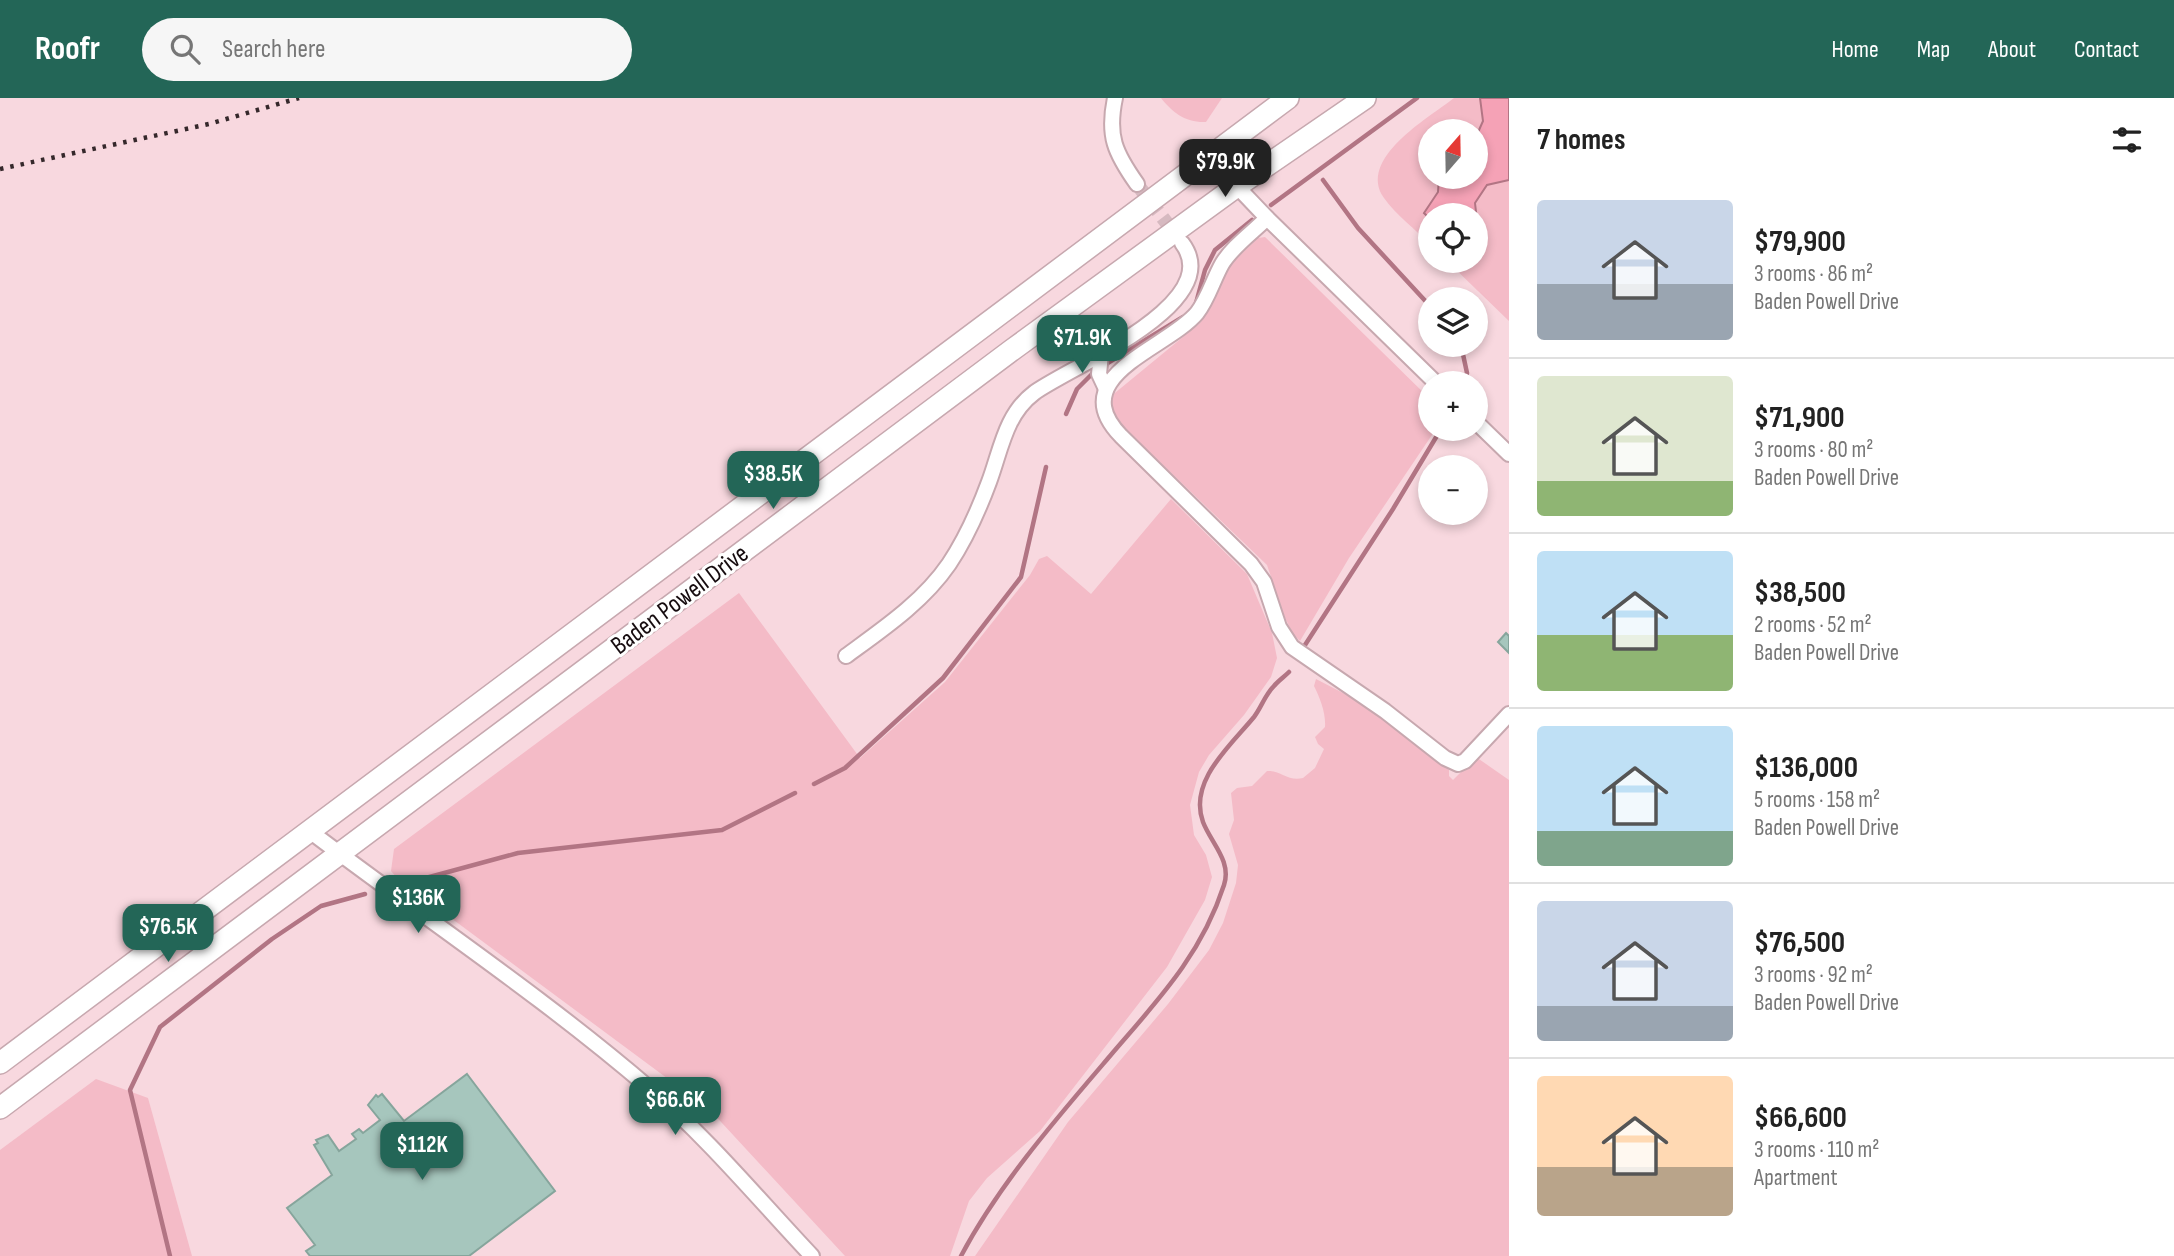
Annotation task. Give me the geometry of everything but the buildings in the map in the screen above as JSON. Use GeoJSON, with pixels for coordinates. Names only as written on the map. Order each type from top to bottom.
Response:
{"type":"FeatureCollection","features":[{"type":"Feature","properties":{"kind":"main road","name":"Baden Powell Drive"},"geometry":{"type":"LineString","coordinates":[[0,1063],[1288,98]]}},
{"type":"Feature","properties":{"kind":"main road","name":"Baden Powell Drive"},"geometry":{"type":"LineString","coordinates":[[0,1108],[1012,350],[1237,186],[1364,98]]}},
{"type":"Feature","properties":{"kind":"street"},"geometry":{"type":"LineString","coordinates":[[1115,98],[1111,119],[1115,149],[1137,184]]}},
{"type":"Feature","properties":{"kind":"street"},"geometry":{"type":"LineString","coordinates":[[1208,156],[1424,371]]}},
{"type":"Feature","properties":{"kind":"street"},"geometry":{"type":"LineString","coordinates":[[1268,218],[1222,262],[1199,311],[1184,326],[1164,336],[1119,372],[1106,389],[1102,402],[1104,414],[1113,427],[1251,564],[1264,582],[1279,627],[1292,647],[1458,764],[1465,761],[1509,714]]}},
{"type":"Feature","properties":{"kind":"street"},"geometry":{"type":"LineString","coordinates":[[846,656],[901,615],[949,563],[988,484],[1016,411],[1033,394],[1073,369],[1088,364],[1152,322],[1178,299],[1191,272],[1191,254],[1182,243]]}},
{"type":"Feature","properties":{"kind":"street"},"geometry":{"type":"LineString","coordinates":[[1101,354],[1099,374],[1106,389]]}},
{"type":"Feature","properties":{"kind":"street"},"geometry":{"type":"LineString","coordinates":[[1488,434],[1509,454]]}},
{"type":"Feature","properties":{"kind":"street"},"geometry":{"type":"LineString","coordinates":[[311,832],[548,1007],[649,1088],[676,1112],[812,1256]]}},
{"type":"Feature","properties":{"kind":"shaded area"},"geometry":{"type":"Polygon","coordinates":[[[1161,98],[1222,98],[1206,122],[1192,121],[1180,116],[1161,98]]]}},
{"type":"Feature","properties":{"kind":"shaded area"},"geometry":{"type":"Polygon","coordinates":[[[1454,98],[1480,98],[1483,119],[1426,119],[1454,98]]]}},
{"type":"Feature","properties":{"kind":"shaded area"},"geometry":{"type":"Polygon","coordinates":[[[1480,98],[1509,98],[1509,180],[1488,185],[1488,119],[1483,119],[1480,98]]]}},
{"type":"Feature","properties":{"kind":"shaded area"},"geometry":{"type":"Polygon","coordinates":[[[1418,125],[1418,189],[1438,189],[1431,203],[1418,203],[1418,233],[1384,198],[1378,183],[1380,169],[1387,155],[1418,125]]]}},
{"type":"Feature","properties":{"kind":"shaded area"},"geometry":{"type":"Polygon","coordinates":[[[1509,180],[1509,321],[1488,301],[1488,287],[1474,287],[1459,273],[1488,273],[1488,203],[1475,203],[1484,189],[1488,189],[1488,185],[1509,180]]]}},
{"type":"Feature","properties":{"kind":"shaded area"},"geometry":{"type":"Polygon","coordinates":[[[1438,189],[1484,189],[1475,203],[1431,203],[1438,189]]]}},
{"type":"Feature","properties":{"kind":"shaded area"},"geometry":{"type":"Polygon","coordinates":[[[1265,237],[1418,387],[1418,441],[1428,441],[1349,558],[1300,641],[1285,618],[1267,565],[1114,418],[1110,397],[1200,323],[1231,264],[1258,238],[1265,237]]]}},
{"type":"Feature","properties":{"kind":"shaded area"},"geometry":{"type":"Polygon","coordinates":[[[1171,499],[1247,574],[1272,633],[1277,658],[1271,677],[1244,715],[1209,755],[1199,772],[1190,805],[1194,835],[1206,855],[1212,877],[1205,900],[1167,967],[1040,1131],[987,1178],[969,1201],[950,1256],[845,1256],[710,1110],[391,871],[394,849],[739,593],[860,758],[945,682],[1030,575],[1039,559],[1047,556],[1091,594],[1171,499]]]}},
{"type":"Feature","properties":{"kind":"shaded area"},"geometry":{"type":"Polygon","coordinates":[[[1316,679],[1370,707],[1444,762],[1453,780],[1476,757],[1509,780],[1509,1256],[975,1256],[1068,1122],[1168,1004],[1209,950],[1223,923],[1236,883],[1238,865],[1229,834],[1234,820],[1231,793],[1237,788],[1252,786],[1267,771],[1298,779],[1315,768],[1324,749],[1315,737],[1325,727],[1322,706],[1314,686],[1316,679]]]}},
{"type":"Feature","properties":{"kind":"shaded area"},"geometry":{"type":"Polygon","coordinates":[[[96,1079],[148,1098],[192,1256],[0,1256],[0,1150],[96,1079]]]}},
{"type":"Feature","properties":{"kind":"waterway"},"geometry":{"type":"LineString","coordinates":[[1271,205],[1417,98]]}},
{"type":"Feature","properties":{"kind":"waterway"},"geometry":{"type":"LineString","coordinates":[[1323,180],[1358,228],[1418,293]]}},
{"type":"Feature","properties":{"kind":"waterway"},"geometry":{"type":"LineString","coordinates":[[1196,303],[1205,270],[1215,250],[1252,220]]}},
{"type":"Feature","properties":{"kind":"waterway"},"geometry":{"type":"LineString","coordinates":[[1106,364],[1183,317]]}},
{"type":"Feature","properties":{"kind":"waterway"},"geometry":{"type":"LineString","coordinates":[[1464,357],[1467,371]]}},
{"type":"Feature","properties":{"kind":"waterway"},"geometry":{"type":"LineString","coordinates":[[1066,414],[1077,389],[1093,373]]}},
{"type":"Feature","properties":{"kind":"waterway"},"geometry":{"type":"LineString","coordinates":[[1305,645],[1434,441]]}},
{"type":"Feature","properties":{"kind":"waterway"},"geometry":{"type":"LineString","coordinates":[[814,784],[845,768],[943,678],[1021,577],[1046,467]]}},
{"type":"Feature","properties":{"kind":"waterway"},"geometry":{"type":"LineString","coordinates":[[961,1256],[1011,1177],[1161,996],[1203,934],[1226,876],[1223,860],[1203,822],[1201,792],[1214,765],[1254,717],[1277,682],[1289,672]]}},
{"type":"Feature","properties":{"kind":"waterway"},"geometry":{"type":"LineString","coordinates":[[400,885],[518,853],[722,830],[795,793]]}},
{"type":"Feature","properties":{"kind":"waterway"},"geometry":{"type":"LineString","coordinates":[[170,1256],[130,1090],[160,1027],[272,939],[321,906],[365,894]]}},
{"type":"Feature","properties":{"kind":"tunnel"},"geometry":{"type":"LineString","coordinates":[[1137,184],[1179,239]]}},
{"type":"Feature","properties":{"kind":"railway"},"geometry":{"type":"LineString","coordinates":[[0,169],[209,124],[299,98]]}}]}
